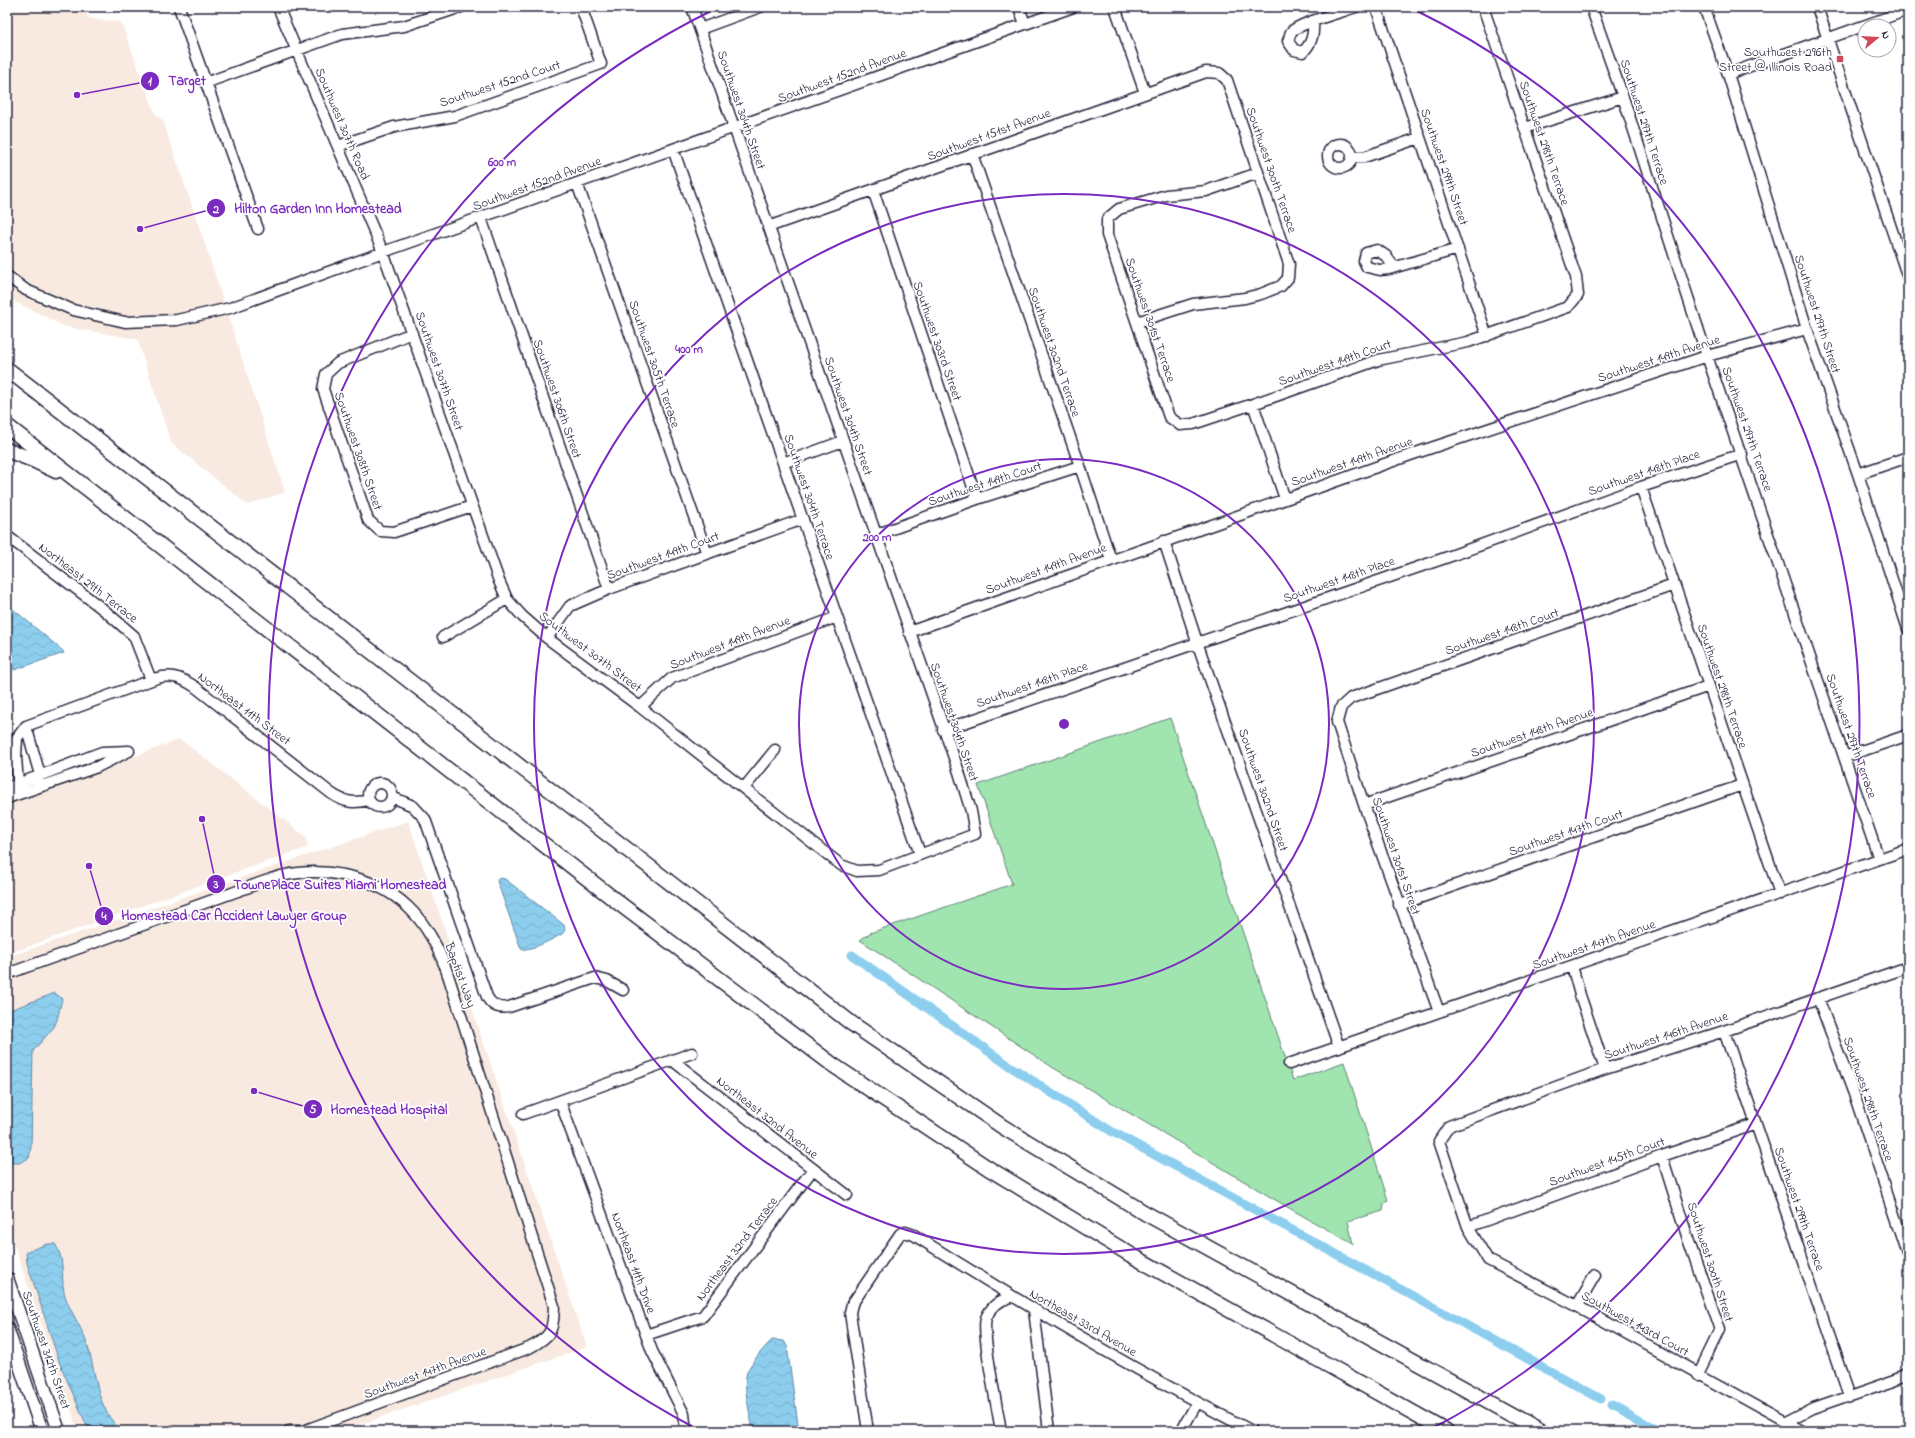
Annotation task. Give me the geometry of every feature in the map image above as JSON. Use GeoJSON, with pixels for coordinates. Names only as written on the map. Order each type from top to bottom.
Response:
{"type":"FeatureCollection","features":[{"type":"Feature","properties":{"kind":"highway"},"geometry":{"type":"LineString","coordinates":[[7,369],[851,1023],[1003,1127],[1145,1213],[1541,1431]]}},
{"type":"Feature","properties":{"kind":"highway"},"geometry":{"type":"LineString","coordinates":[[7,426],[624,907],[833,1064],[988,1168],[1118,1247],[1446,1431]]}},
{"type":"Feature","properties":{"kind":"highway"},"geometry":{"type":"LineString","coordinates":[[7,450],[33,460],[55,471],[73,477]]}},
{"type":"Feature","properties":{"kind":"main road","name":"Southwest 312th Street"},"geometry":{"type":"LineString","coordinates":[[7,1278],[59,1431]]}},
{"type":"Feature","properties":{"kind":"main road"},"geometry":{"type":"LineString","coordinates":[[7,1328],[42,1431]]}},
{"type":"Feature","properties":{"kind":"street"},"geometry":{"type":"LineString","coordinates":[[178,7],[258,229]]}},
{"type":"Feature","properties":{"kind":"street","name":"Southwest 307th Road"},"geometry":{"type":"LineString","coordinates":[[278,7],[382,252]]}},
{"type":"Feature","properties":{"kind":"street"},"geometry":{"type":"LineString","coordinates":[[205,83],[342,34],[404,26],[462,7]]}},
{"type":"Feature","properties":{"kind":"street","name":"Southwest 152nd Court"},"geometry":{"type":"LineString","coordinates":[[338,146],[394,127],[455,116],[601,64],[581,7]]}},
{"type":"Feature","properties":{"kind":"street","name":"Southwest 304th Street"},"geometry":{"type":"LineString","coordinates":[[692,7],[971,811],[975,834],[920,854]]}},
{"type":"Feature","properties":{"kind":"street"},"geometry":{"type":"LineString","coordinates":[[700,29],[760,7]]}},
{"type":"Feature","properties":{"kind":"street"},"geometry":{"type":"LineString","coordinates":[[1019,7],[1025,24]]}},
{"type":"Feature","properties":{"kind":"street","name":"Southwest 152nd Avenue"},"geometry":{"type":"LineString","coordinates":[[7,276],[26,290],[73,310],[125,322],[177,320],[230,308],[382,252],[1073,7]]}},
{"type":"Feature","properties":{"kind":"street"},"geometry":{"type":"LineString","coordinates":[[1115,7],[1145,93]]}},
{"type":"Feature","properties":{"kind":"street"},"geometry":{"type":"LineString","coordinates":[[1313,22],[1356,7]]}},
{"type":"Feature","properties":{"kind":"street","name":"Southwest 299th Street"},"geometry":{"type":"LineString","coordinates":[[1376,7],[1487,336]]}},
{"type":"Feature","properties":{"kind":"street","name":"Southwest 298th Terrace"},"geometry":{"type":"LineString","coordinates":[[1483,7],[1578,287]]}},
{"type":"Feature","properties":{"kind":"street","name":"Southwest 297th Terrace"},"geometry":{"type":"LineString","coordinates":[[1592,7],[1623,96],[1707,356],[1742,454],[1844,758],[1880,859]]}},
{"type":"Feature","properties":{"kind":"street","name":"Southwest 297th Street"},"geometry":{"type":"LineString","coordinates":[[1704,7],[1728,74],[1807,328],[1858,474],[1908,629]]}},
{"type":"Feature","properties":{"kind":"street"},"geometry":{"type":"LineString","coordinates":[[1817,7],[1908,278]]}},
{"type":"Feature","properties":{"kind":"street"},"geometry":{"type":"LineString","coordinates":[[1728,74],[1908,10]]}},
{"type":"Feature","properties":{"kind":"street","name":"Southwest 151st Avenue"},"geometry":{"type":"LineString","coordinates":[[768,227],[1206,72],[1219,73]]}},
{"type":"Feature","properties":{"kind":"street","name":"Southwest 300th Terrace"},"geometry":{"type":"LineString","coordinates":[[1137,322],[1193,304],[1245,298],[1262,294],[1281,286],[1288,278],[1289,264],[1227,80],[1219,73]]}},
{"type":"Feature","properties":{"kind":"street"},"geometry":{"type":"LineString","coordinates":[[1525,128],[1623,96]]}},
{"type":"Feature","properties":{"kind":"street"},"geometry":{"type":"LineString","coordinates":[[1353,157],[1364,157],[1419,138]]}},
{"type":"Feature","properties":{"kind":"street","name":"Southwest 304th Terrace"},"geometry":{"type":"LineString","coordinates":[[673,149],[920,854]]}},
{"type":"Feature","properties":{"kind":"street","name":"Southwest 302nd Terrace"},"geometry":{"type":"LineString","coordinates":[[972,154],[1111,560]]}},
{"type":"Feature","properties":{"kind":"street","name":"Southwest 301st Terrace"},"geometry":{"type":"LineString","coordinates":[[1180,425],[1168,417],[1107,235],[1107,219],[1118,208],[1166,195],[1206,191],[1258,173]]}},
{"type":"Feature","properties":{"kind":"street","name":"Southwest 305th Terrace"},"geometry":{"type":"LineString","coordinates":[[577,183],[707,554]]}},
{"type":"Feature","properties":{"kind":"street","name":"Southwest 303rd Street"},"geometry":{"type":"LineString","coordinates":[[873,190],[977,499]]}},
{"type":"Feature","properties":{"kind":"street","name":"Southwest 306th Street"},"geometry":{"type":"LineString","coordinates":[[481,218],[609,589]]}},
{"type":"Feature","properties":{"kind":"street"},"geometry":{"type":"LineString","coordinates":[[1394,267],[1458,249]]}},
{"type":"Feature","properties":{"kind":"street","name":"Southwest 307th Street"},"geometry":{"type":"LineString","coordinates":[[382,252],[499,581],[507,599],[522,616],[548,638],[640,707],[841,865],[857,871],[879,870],[920,854]]}},
{"type":"Feature","properties":{"kind":"street","name":"Southwest 149th Court"},"geometry":{"type":"LineString","coordinates":[[1180,425],[1193,424],[1378,360],[1452,346],[1487,336],[1568,307],[1575,300],[1578,287]]}},
{"type":"Feature","properties":{"kind":"street","name":"Southwest 149th Avenue"},"geometry":{"type":"LineString","coordinates":[[909,632],[1285,499],[1707,356],[1807,328]]}},
{"type":"Feature","properties":{"kind":"street","name":"Southwest 308th Street"},"geometry":{"type":"LineString","coordinates":[[412,333],[338,363],[326,374],[323,389],[363,506],[368,520],[380,531],[394,532],[472,506]]}},
{"type":"Feature","properties":{"kind":"street"},"geometry":{"type":"LineString","coordinates":[[1253,404],[1285,499]]}},
{"type":"Feature","properties":{"kind":"street"},"geometry":{"type":"LineString","coordinates":[[783,463],[843,441]]}},
{"type":"Feature","properties":{"kind":"street","name":"Southwest 148th Place"},"geometry":{"type":"LineString","coordinates":[[943,730],[1445,558],[1641,487],[1742,454]]}},
{"type":"Feature","properties":{"kind":"street"},"geometry":{"type":"LineString","coordinates":[[1858,474],[1908,457]]}},
{"type":"Feature","properties":{"kind":"street","name":"Southwest 149th Court"},"geometry":{"type":"LineString","coordinates":[[875,535],[977,499],[1080,466]]}},
{"type":"Feature","properties":{"kind":"street","name":"Southwest 298th Terrace"},"geometry":{"type":"LineString","coordinates":[[1641,487],[1780,894]]}},
{"type":"Feature","properties":{"kind":"street","name":"Southwest 149th Court"},"geometry":{"type":"LineString","coordinates":[[548,638],[570,606],[609,589],[803,519]]}},
{"type":"Feature","properties":{"kind":"street","name":"Northeast 29th Terrace"},"geometry":{"type":"LineString","coordinates":[[7,536],[104,610],[134,636],[138,642],[151,680]]}},
{"type":"Feature","properties":{"kind":"street","name":"Southwest 302nd Street"},"geometry":{"type":"LineString","coordinates":[[1164,541],[1197,642],[1339,1047]]}},
{"type":"Feature","properties":{"kind":"street","name":"Southwest 148th Court"},"geometry":{"type":"LineString","coordinates":[[1341,707],[1351,698],[1674,585]]}},
{"type":"Feature","properties":{"kind":"street"},"geometry":{"type":"LineString","coordinates":[[443,637],[507,599]]}},
{"type":"Feature","properties":{"kind":"street","name":"Southwest 149th Avenue"},"geometry":{"type":"LineString","coordinates":[[640,707],[672,678],[837,617]]}},
{"type":"Feature","properties":{"kind":"street","name":"Northeast 11th Street"},"geometry":{"type":"LineString","coordinates":[[26,726],[151,680],[168,676],[183,680],[332,794],[346,802],[361,802],[369,800],[375,806],[383,807],[390,803],[392,797]]}},
{"type":"Feature","properties":{"kind":"street","name":"Southwest 148th Avenue"},"geometry":{"type":"LineString","coordinates":[[1364,805],[1708,686]]}},
{"type":"Feature","properties":{"kind":"street","name":"Southwest 301st Street"},"geometry":{"type":"LineString","coordinates":[[1341,707],[1337,722],[1399,905],[1439,1012]]}},
{"type":"Feature","properties":{"kind":"street"},"geometry":{"type":"LineString","coordinates":[[18,784],[16,749],[17,738],[26,726]]}},
{"type":"Feature","properties":{"kind":"street"},"geometry":{"type":"LineString","coordinates":[[26,726],[40,775],[38,782],[30,791]]}},
{"type":"Feature","properties":{"kind":"street"},"geometry":{"type":"LineString","coordinates":[[1844,758],[1908,735]]}},
{"type":"Feature","properties":{"kind":"street"},"geometry":{"type":"LineString","coordinates":[[16,749],[24,745],[32,750]]}},
{"type":"Feature","properties":{"kind":"street"},"geometry":{"type":"LineString","coordinates":[[744,788],[775,750]]}},
{"type":"Feature","properties":{"kind":"street"},"geometry":{"type":"LineString","coordinates":[[7,788],[102,752],[129,751],[97,767],[7,798]]}},
{"type":"Feature","properties":{"kind":"street"},"geometry":{"type":"LineString","coordinates":[[369,800],[368,792],[370,788],[380,783],[390,788],[392,797],[413,806],[425,819],[487,997],[494,1005],[500,1008],[510,1007],[594,978],[607,981],[623,990]]}},
{"type":"Feature","properties":{"kind":"street","name":"Southwest 147th Court"},"geometry":{"type":"LineString","coordinates":[[1399,905],[1742,785]]}},
{"type":"Feature","properties":{"kind":"street","name":"Southwest 147th Avenue"},"geometry":{"type":"LineString","coordinates":[[1289,1064],[1908,849]]}},
{"type":"Feature","properties":{"kind":"street","name":"Baptist Way"},"geometry":{"type":"LineString","coordinates":[[7,974],[282,876],[305,872],[326,872],[351,877],[383,888],[408,907],[425,927],[443,960],[554,1306],[551,1330]]}},
{"type":"Feature","properties":{"kind":"street"},"geometry":{"type":"LineString","coordinates":[[1572,966],[1580,995],[1605,1069]]}},
{"type":"Feature","properties":{"kind":"street","name":"Southwest 146th Avenue"},"geometry":{"type":"LineString","coordinates":[[1468,1227],[1439,1141],[1448,1126],[1605,1069],[1724,1031],[1908,967]]}},
{"type":"Feature","properties":{"kind":"street","name":"Southwest 298th Terrace"},"geometry":{"type":"LineString","coordinates":[[1818,998],[1854,1094],[1908,1255]]}},
{"type":"Feature","properties":{"kind":"street","name":"Southwest 299th Terrace"},"geometry":{"type":"LineString","coordinates":[[1724,1031],[1849,1395]]}},
{"type":"Feature","properties":{"kind":"street"},"geometry":{"type":"LineString","coordinates":[[523,1114],[692,1053]]}},
{"type":"Feature","properties":{"kind":"street","name":"Northeast 32nd Avenue"},"geometry":{"type":"LineString","coordinates":[[672,1060],[847,1195]]}},
{"type":"Feature","properties":{"kind":"street","name":"Northeast 11th Drive"},"geometry":{"type":"LineString","coordinates":[[560,1101],[652,1351],[684,1414],[686,1431]]}},
{"type":"Feature","properties":{"kind":"street","name":"Southwest 145th Court"},"geometry":{"type":"LineString","coordinates":[[1468,1227],[1662,1156],[1756,1124]]}},
{"type":"Feature","properties":{"kind":"street","name":"Southwest 300th Street"},"geometry":{"type":"LineString","coordinates":[[1662,1156],[1688,1239],[1720,1330],[1698,1375]]}},
{"type":"Feature","properties":{"kind":"street","name":"Northeast 32nd Terrace"},"geometry":{"type":"LineString","coordinates":[[646,1335],[703,1316],[813,1169]]}},
{"type":"Feature","properties":{"kind":"street","name":"Southwest 143rd Court"},"geometry":{"type":"LineString","coordinates":[[1468,1227],[1488,1260],[1577,1306],[1698,1375],[1803,1431]]}},
{"type":"Feature","properties":{"kind":"street","name":"Northeast 33rd Avenue"},"geometry":{"type":"LineString","coordinates":[[868,1431],[850,1313],[852,1304],[856,1298],[900,1234],[905,1232],[914,1235],[1034,1310],[1197,1403],[1252,1431]]}},
{"type":"Feature","properties":{"kind":"street"},"geometry":{"type":"LineString","coordinates":[[1577,1306],[1595,1275]]}},
{"type":"Feature","properties":{"kind":"street"},"geometry":{"type":"LineString","coordinates":[[1001,1431],[986,1339],[985,1320],[989,1311],[999,1301],[1011,1296]]}},
{"type":"Feature","properties":{"kind":"street"},"geometry":{"type":"LineString","coordinates":[[1034,1310],[1049,1431]]}},
{"type":"Feature","properties":{"kind":"street","name":"Southwest 147th Avenue"},"geometry":{"type":"LineString","coordinates":[[289,1431],[302,1431],[529,1348],[544,1340],[551,1330]]}},
{"type":"Feature","properties":{"kind":"street"},"geometry":{"type":"LineString","coordinates":[[1786,1422],[1813,1408],[1908,1374]]}},
{"type":"Feature","properties":{"kind":"street"},"geometry":{"type":"LineString","coordinates":[[1181,1431],[1197,1403]]}},
{"type":"Feature","properties":{"kind":"shaded area"},"geometry":{"type":"Polygon","coordinates":[[[7,7],[81,7],[90,19],[121,22],[155,113],[163,121],[203,238],[285,492],[248,505],[171,443],[137,339],[66,327],[7,298],[7,7]]]}},
{"type":"Feature","properties":{"kind":"shaded area"},"geometry":{"type":"Polygon","coordinates":[[[7,696],[14,717],[12,774],[11,781],[7,783],[7,696]]]}},
{"type":"Feature","properties":{"kind":"shaded area"},"geometry":{"type":"Polygon","coordinates":[[[180,739],[306,837],[308,847],[7,954],[7,803],[58,786],[180,739]]]}},
{"type":"Feature","properties":{"kind":"shaded area"},"geometry":{"type":"Polygon","coordinates":[[[408,821],[587,1347],[340,1431],[78,1431],[7,1224],[7,957],[408,821]]]}},
{"type":"Feature","properties":{"kind":"green space"},"geometry":{"type":"Polygon","coordinates":[[[1170,718],[1293,1080],[1344,1062],[1388,1200],[1384,1204],[1383,1211],[1348,1221],[1353,1244],[1294,1211],[1052,1067],[860,940],[870,933],[1012,884],[978,785],[1170,718]]]}},
{"type":"Feature","properties":{"kind":"water"},"geometry":{"type":"Polygon","coordinates":[[[7,604],[64,653],[14,670],[7,652],[7,604]]]}},
{"type":"Feature","properties":{"kind":"water"},"geometry":{"type":"Polygon","coordinates":[[[500,878],[505,879],[564,925],[565,930],[562,934],[536,946],[521,949],[498,884],[497,880],[500,878]]]}},
{"type":"Feature","properties":{"kind":"water"},"geometry":{"type":"Polygon","coordinates":[[[55,993],[62,999],[57,1020],[54,1027],[33,1051],[31,1148],[29,1158],[19,1163],[7,1163],[7,1011],[55,993]]]}},
{"type":"Feature","properties":{"kind":"water"},"geometry":{"type":"Polygon","coordinates":[[[47,1244],[55,1244],[58,1249],[62,1267],[64,1292],[68,1304],[82,1330],[101,1400],[106,1412],[123,1431],[89,1431],[60,1364],[27,1263],[26,1252],[47,1244]]]}},
{"type":"Feature","properties":{"kind":"water"},"geometry":{"type":"Polygon","coordinates":[[[772,1340],[784,1341],[787,1346],[799,1431],[753,1431],[746,1393],[747,1372],[761,1351],[772,1340]]]}},
{"type":"Feature","properties":{"kind":"waterway"},"geometry":{"type":"LineString","coordinates":[[852,955],[1008,1065],[1111,1131],[1601,1399]]}},
{"type":"Feature","properties":{"kind":"waterway"},"geometry":{"type":"LineString","coordinates":[[1612,1405],[1659,1431]]}},
{"type":"Feature","properties":{"kind":"place","name":"Southwest 296th Street @ Illinois Road"},"geometry":{"type":"Point","coordinates":[1840,59]}},
{"type":"Feature","properties":{"kind":"place","name":"Target"},"geometry":{"type":"Point","coordinates":[77,95]}},
{"type":"Feature","properties":{"kind":"place","name":"Hilton Garden Inn Homestead"},"geometry":{"type":"Point","coordinates":[140,229]}},
{"type":"Feature","properties":{"kind":"place","name":"TownePlace Suites Miami Homestead"},"geometry":{"type":"Point","coordinates":[202,819]}},
{"type":"Feature","properties":{"kind":"place","name":"Homestead Car Accident Lawyer Group"},"geometry":{"type":"Point","coordinates":[89,866]}},
{"type":"Feature","properties":{"kind":"place","name":"Homestead Hospital"},"geometry":{"type":"Point","coordinates":[254,1091]}}]}
